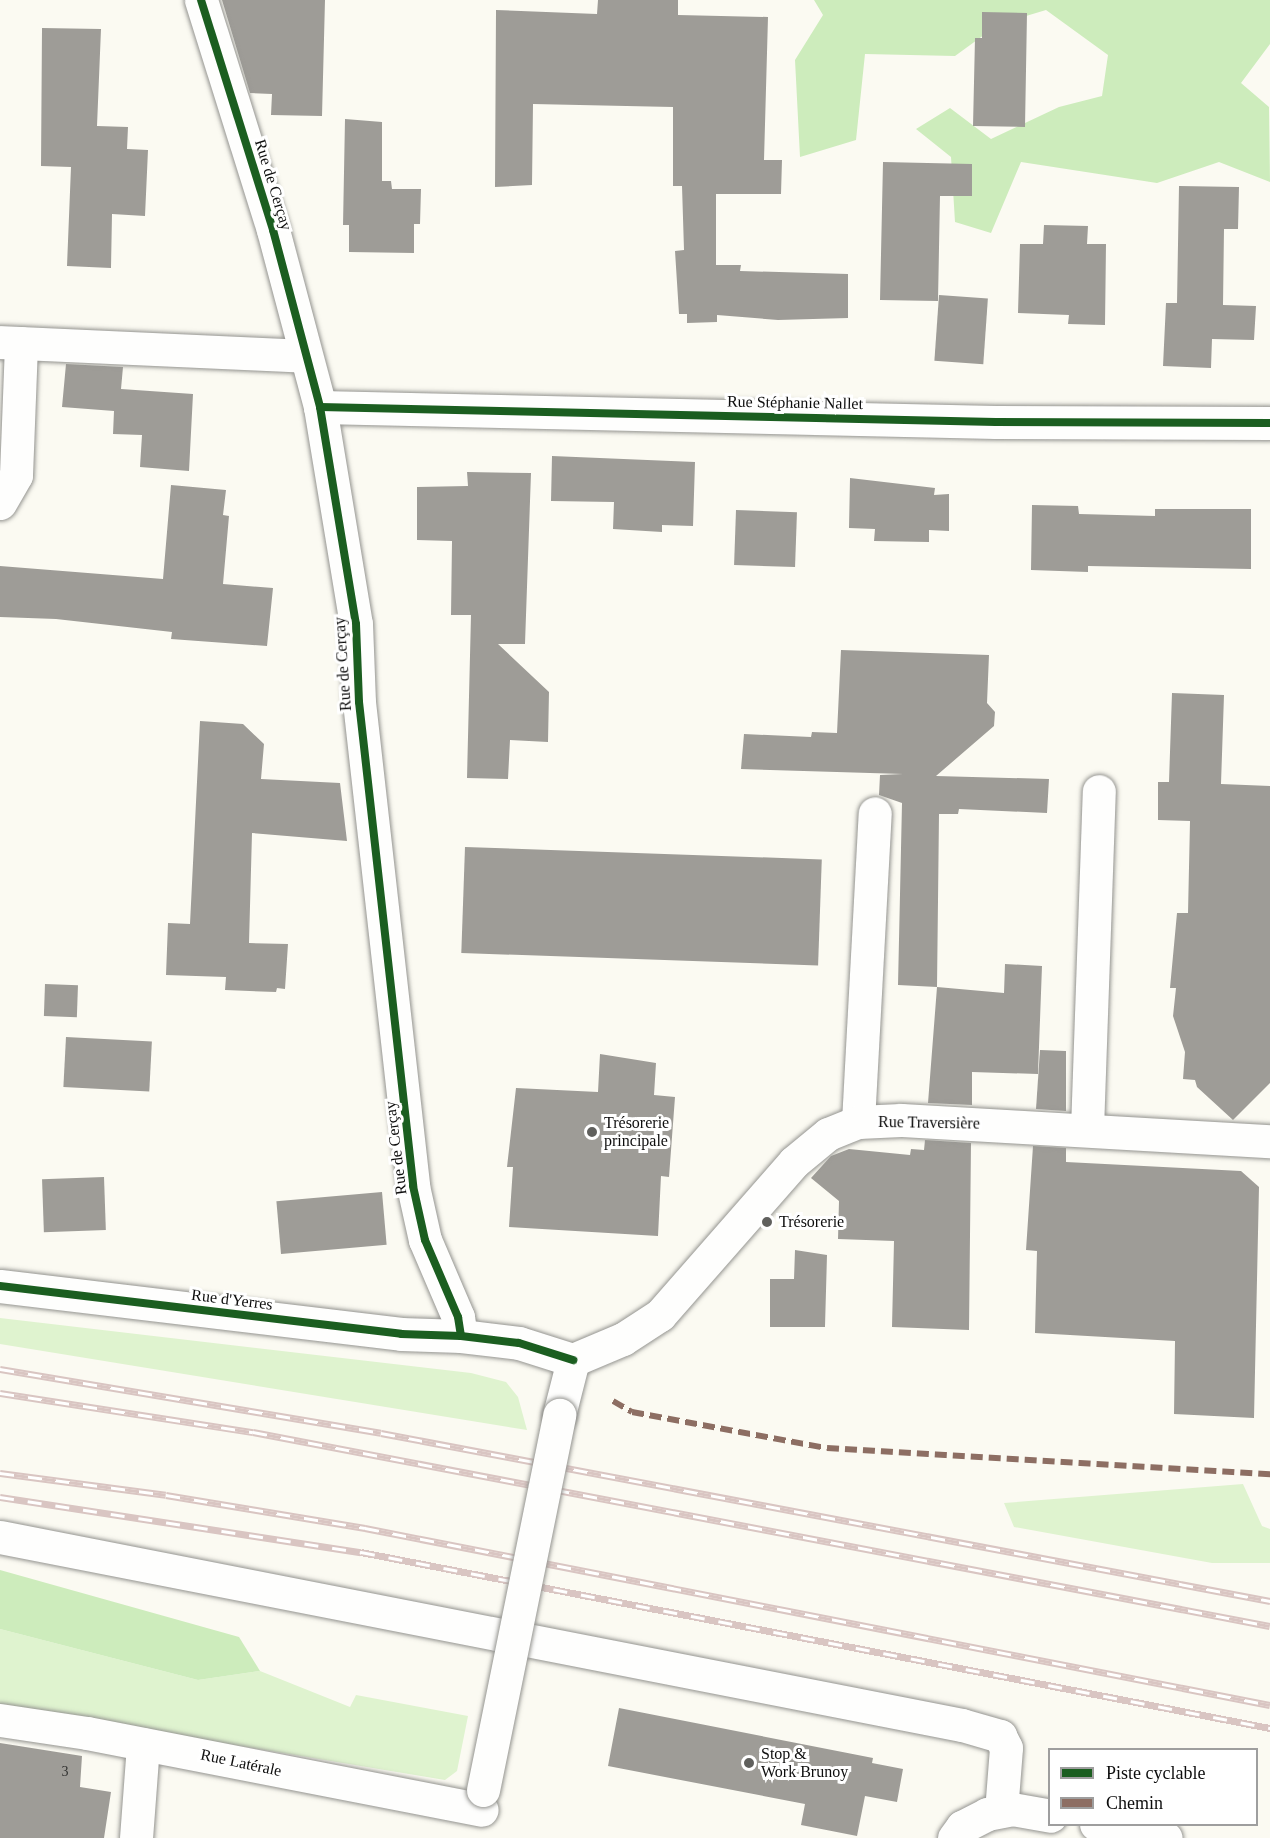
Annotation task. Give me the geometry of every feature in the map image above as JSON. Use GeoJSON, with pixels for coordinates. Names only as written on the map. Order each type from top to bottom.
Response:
{"type":"FeatureCollection","features":[{"type":"Feature","properties":{"kind":"street","name":"Rue de Cerçay"},"geometry":{"type":"LineString","coordinates":[[201,0],[273,230],[320,407],[356,624],[359,702],[413,1186],[425,1240],[458,1317],[461,1335]]}},
{"type":"Feature","properties":{"kind":"street"},"geometry":{"type":"LineString","coordinates":[[0,503],[16,475],[10,343],[306,356]]}},
{"type":"Feature","properties":{"kind":"street","name":"Rue Stéphanie Nallet"},"geometry":{"type":"LineString","coordinates":[[320,407],[996,422],[1270,423]]}},
{"type":"Feature","properties":{"kind":"street"},"geometry":{"type":"LineString","coordinates":[[1087,1130],[1099,791]]}},
{"type":"Feature","properties":{"kind":"street"},"geometry":{"type":"LineString","coordinates":[[858,1122],[875,813]]}},
{"type":"Feature","properties":{"kind":"street","name":"Rue Traversière"},"geometry":{"type":"LineString","coordinates":[[573,1360],[623,1339],[660,1315],[794,1162],[828,1134],[858,1122],[901,1120],[1270,1141]]}},
{"type":"Feature","properties":{"kind":"street","name":"Rue d'Yerres"},"geometry":{"type":"LineString","coordinates":[[0,1286],[401,1334],[461,1335],[519,1343],[573,1360]]}},
{"type":"Feature","properties":{"kind":"street"},"geometry":{"type":"LineString","coordinates":[[483,1813],[559,1415],[573,1360]]}},
{"type":"Feature","properties":{"kind":"street"},"geometry":{"type":"LineString","coordinates":[[0,1537],[962,1725],[1000,1736],[1006,1748],[1002,1811]]}},
{"type":"Feature","properties":{"kind":"street","name":"Rue Latérale"},"geometry":{"type":"LineString","coordinates":[[0,1720],[143,1744],[483,1813]]}},
{"type":"Feature","properties":{"kind":"street"},"geometry":{"type":"LineString","coordinates":[[136,1838],[143,1744]]}},
{"type":"Feature","properties":{"kind":"street"},"geometry":{"type":"LineString","coordinates":[[954,1838],[962,1827],[1002,1811],[1012,1809],[1048,1816]]}},
{"type":"Feature","properties":{"kind":"street"},"geometry":{"type":"LineString","coordinates":[[1106,1826],[1166,1838]]}},
{"type":"Feature","properties":{"kind":"green space"},"geometry":{"type":"Polygon","coordinates":[[[814,0],[1270,0],[1270,44],[1241,83],[1269,107],[1270,182],[1219,162],[1157,183],[1021,162],[991,233],[955,222],[951,157],[916,129],[950,108],[991,139],[1059,107],[1102,96],[1108,55],[1046,10],[999,24],[955,56],[865,54],[856,140],[800,157],[795,60],[823,15],[814,0]]]}},
{"type":"Feature","properties":{"kind":"green space"},"geometry":{"type":"Polygon","coordinates":[[[0,1318],[471,1373],[506,1382],[518,1397],[527,1430],[0,1344],[0,1318]]]}},
{"type":"Feature","properties":{"kind":"green space"},"geometry":{"type":"Polygon","coordinates":[[[1243,1484],[1262,1526],[1270,1529],[1270,1563],[1212,1563],[1014,1527],[1004,1503],[1243,1484]]]}},
{"type":"Feature","properties":{"kind":"green space"},"geometry":{"type":"Polygon","coordinates":[[[0,1570],[239,1637],[260,1671],[198,1680],[0,1629],[0,1570]]]}},
{"type":"Feature","properties":{"kind":"green space"},"geometry":{"type":"Polygon","coordinates":[[[0,1629],[198,1680],[260,1671],[350,1707],[356,1695],[468,1716],[457,1771],[445,1780],[0,1706],[0,1629]]]}},
{"type":"Feature","properties":{"kind":"building"},"geometry":{"type":"Polygon","coordinates":[[[222,0],[325,0],[322,116],[271,115],[272,94],[250,93],[222,0]]]}},
{"type":"Feature","properties":{"kind":"building"},"geometry":{"type":"Polygon","coordinates":[[[598,0],[678,0],[678,15],[768,17],[764,160],[782,160],[781,194],[716,194],[716,265],[741,265],[740,271],[848,274],[848,318],[778,320],[717,315],[717,322],[687,323],[687,314],[679,314],[675,251],[684,250],[682,186],[673,186],[673,107],[533,104],[532,185],[495,187],[496,10],[597,14],[598,0]]]}},
{"type":"Feature","properties":{"kind":"building"},"geometry":{"type":"Polygon","coordinates":[[[982,12],[1027,13],[1025,127],[973,126],[975,38],[982,38],[982,12]]]}},
{"type":"Feature","properties":{"kind":"building"},"geometry":{"type":"Polygon","coordinates":[[[42,28],[101,29],[97,126],[128,127],[127,149],[148,150],[145,216],[112,214],[111,268],[67,266],[71,167],[41,166],[42,28]]]}},
{"type":"Feature","properties":{"kind":"building"},"geometry":{"type":"Polygon","coordinates":[[[345,119],[382,122],[382,181],[391,181],[392,189],[421,189],[420,224],[414,224],[414,253],[349,252],[349,225],[343,225],[345,119]]]}},
{"type":"Feature","properties":{"kind":"building"},"geometry":{"type":"Polygon","coordinates":[[[883,162],[972,164],[972,196],[940,196],[938,301],[880,300],[883,162]]]}},
{"type":"Feature","properties":{"kind":"building"},"geometry":{"type":"Polygon","coordinates":[[[1179,186],[1239,187],[1238,229],[1224,229],[1223,305],[1256,306],[1254,340],[1212,339],[1211,368],[1163,366],[1166,303],[1177,303],[1179,186]]]}},
{"type":"Feature","properties":{"kind":"building"},"geometry":{"type":"Polygon","coordinates":[[[1044,225],[1088,226],[1087,244],[1106,244],[1105,325],[1068,324],[1069,315],[1018,313],[1020,244],[1043,244],[1044,225]]]}},
{"type":"Feature","properties":{"kind":"building"},"geometry":{"type":"Polygon","coordinates":[[[939,295],[988,298],[983,364],[934,361],[939,295]]]}},
{"type":"Feature","properties":{"kind":"building"},"geometry":{"type":"Polygon","coordinates":[[[66,364],[123,367],[121,389],[193,394],[189,471],[140,467],[142,435],[113,434],[114,411],[62,407],[66,364]]]}},
{"type":"Feature","properties":{"kind":"building"},"geometry":{"type":"Polygon","coordinates":[[[552,456],[695,462],[693,526],[662,525],[662,532],[613,529],[614,502],[551,501],[552,456]]]}},
{"type":"Feature","properties":{"kind":"building"},"geometry":{"type":"Polygon","coordinates":[[[467,472],[531,473],[525,644],[498,644],[549,692],[548,742],[510,740],[508,779],[467,778],[471,615],[451,615],[452,541],[417,540],[417,487],[468,486],[467,472]]]}},
{"type":"Feature","properties":{"kind":"building"},"geometry":{"type":"Polygon","coordinates":[[[850,478],[935,488],[934,495],[949,494],[949,531],[929,530],[929,542],[874,541],[875,529],[849,528],[850,478]]]}},
{"type":"Feature","properties":{"kind":"building"},"geometry":{"type":"Polygon","coordinates":[[[171,485],[226,490],[223,515],[229,516],[223,584],[273,588],[267,646],[171,639],[172,632],[56,619],[0,617],[0,566],[163,579],[171,485]]]}},
{"type":"Feature","properties":{"kind":"building"},"geometry":{"type":"Polygon","coordinates":[[[1032,505],[1078,506],[1079,514],[1155,516],[1155,509],[1251,509],[1251,569],[1088,566],[1088,572],[1031,570],[1032,505]]]}},
{"type":"Feature","properties":{"kind":"building"},"geometry":{"type":"Polygon","coordinates":[[[736,510],[797,512],[795,567],[734,565],[736,510]]]}},
{"type":"Feature","properties":{"kind":"building"},"geometry":{"type":"Polygon","coordinates":[[[841,650],[989,655],[987,703],[995,712],[994,726],[936,776],[1049,779],[1047,813],[959,809],[958,814],[939,814],[937,987],[898,985],[902,803],[879,795],[880,775],[903,774],[741,769],[744,734],[811,737],[812,732],[837,733],[841,650]]]}},
{"type":"Feature","properties":{"kind":"building"},"geometry":{"type":"Polygon","coordinates":[[[1172,693],[1224,695],[1221,784],[1270,786],[1270,1083],[1233,1120],[1197,1087],[1195,1080],[1183,1079],[1185,1052],[1173,1016],[1176,988],[1170,988],[1177,913],[1188,913],[1190,821],[1158,820],[1158,782],[1169,782],[1172,693]]]}},
{"type":"Feature","properties":{"kind":"building"},"geometry":{"type":"Polygon","coordinates":[[[200,721],[243,724],[264,744],[261,779],[340,783],[347,841],[252,833],[249,943],[288,944],[285,989],[277,988],[276,992],[225,990],[226,977],[166,975],[168,923],[190,924],[200,721]]]}},
{"type":"Feature","properties":{"kind":"building"},"geometry":{"type":"Polygon","coordinates":[[[465,847],[822,859],[818,965],[461,953],[465,847]]]}},
{"type":"Feature","properties":{"kind":"building"},"geometry":{"type":"Polygon","coordinates":[[[1005,964],[1042,966],[1038,1074],[972,1072],[972,1105],[928,1103],[937,987],[1004,993],[1005,964]]]}},
{"type":"Feature","properties":{"kind":"building"},"geometry":{"type":"Polygon","coordinates":[[[45,984],[78,985],[77,1017],[44,1016],[45,984]]]}},
{"type":"Feature","properties":{"kind":"building"},"geometry":{"type":"Polygon","coordinates":[[[66,1037],[152,1042],[149,1091],[63,1087],[66,1037]]]}},
{"type":"Feature","properties":{"kind":"building"},"geometry":{"type":"Polygon","coordinates":[[[1040,1050],[1066,1051],[1066,1111],[1036,1109],[1040,1050]]]}},
{"type":"Feature","properties":{"kind":"building","name":"Trésorerie principale"},"geometry":{"type":"Polygon","coordinates":[[[600,1054],[656,1063],[654,1095],[675,1097],[669,1177],[661,1176],[658,1236],[509,1227],[513,1167],[507,1167],[516,1088],[598,1092],[600,1054]]]}},
{"type":"Feature","properties":{"kind":"building"},"geometry":{"type":"Polygon","coordinates":[[[925,1140],[971,1143],[969,1330],[892,1327],[894,1241],[838,1239],[839,1201],[811,1178],[831,1156],[849,1149],[910,1155],[911,1149],[924,1150],[925,1140]]]}},
{"type":"Feature","properties":{"kind":"building"},"geometry":{"type":"Polygon","coordinates":[[[1033,1146],[1066,1148],[1066,1162],[1241,1171],[1259,1187],[1254,1418],[1174,1414],[1175,1341],[1035,1333],[1037,1251],[1026,1250],[1033,1146]]]}},
{"type":"Feature","properties":{"kind":"building"},"geometry":{"type":"Polygon","coordinates":[[[104,1177],[106,1230],[44,1232],[42,1179],[104,1177]]]}},
{"type":"Feature","properties":{"kind":"building"},"geometry":{"type":"Polygon","coordinates":[[[382,1192],[387,1245],[281,1254],[276,1201],[382,1192]]]}},
{"type":"Feature","properties":{"kind":"building"},"geometry":{"type":"Polygon","coordinates":[[[795,1250],[827,1255],[825,1327],[770,1327],[770,1279],[794,1279],[795,1250]]]}},
{"type":"Feature","properties":{"kind":"building"},"geometry":{"type":"Polygon","coordinates":[[[619,1708],[873,1758],[872,1763],[903,1769],[897,1802],[865,1796],[857,1836],[801,1825],[805,1804],[608,1766],[619,1708]]]}},
{"type":"Feature","properties":{"kind":"building"},"geometry":{"type":"Polygon","coordinates":[[[0,1743],[82,1756],[80,1787],[111,1792],[104,1838],[0,1838],[0,1743]]]}},
{"type":"Feature","properties":{"kind":"railway"},"geometry":{"type":"LineString","coordinates":[[0,1369],[381,1433],[1270,1601]]}},
{"type":"Feature","properties":{"kind":"railway"},"geometry":{"type":"LineString","coordinates":[[0,1393],[253,1432],[1270,1626]]}},
{"type":"Feature","properties":{"kind":"railway"},"geometry":{"type":"LineString","coordinates":[[0,1473],[166,1495],[365,1528],[1270,1705]]}},
{"type":"Feature","properties":{"kind":"railway"},"geometry":{"type":"LineString","coordinates":[[0,1497],[361,1552],[1270,1728]]}},
{"type":"Feature","properties":{"kind":"marked path"},"geometry":{"type":"LineString","coordinates":[[613,1401],[632,1412],[827,1448],[1270,1474]]}},
{"type":"Feature","properties":{"kind":"cycle path"},"geometry":{"type":"LineString","coordinates":[[201,0],[273,230],[320,407],[356,624],[359,702],[413,1186],[425,1240],[458,1317],[461,1336]]}},
{"type":"Feature","properties":{"kind":"cycle path"},"geometry":{"type":"LineString","coordinates":[[320,407],[996,422],[1270,423]]}},
{"type":"Feature","properties":{"kind":"cycle path"},"geometry":{"type":"LineString","coordinates":[[0,1286],[401,1334],[461,1336],[519,1343],[573,1360]]}},
{"type":"Feature","properties":{"kind":"place","name":"Trésorerie principale"},"geometry":{"type":"Point","coordinates":[592,1132]}},
{"type":"Feature","properties":{"kind":"place","name":"Trésorerie"},"geometry":{"type":"Point","coordinates":[767,1222]}},
{"type":"Feature","properties":{"kind":"place","name":"Stop & Work Brunoy"},"geometry":{"type":"Point","coordinates":[749,1763]}}]}
